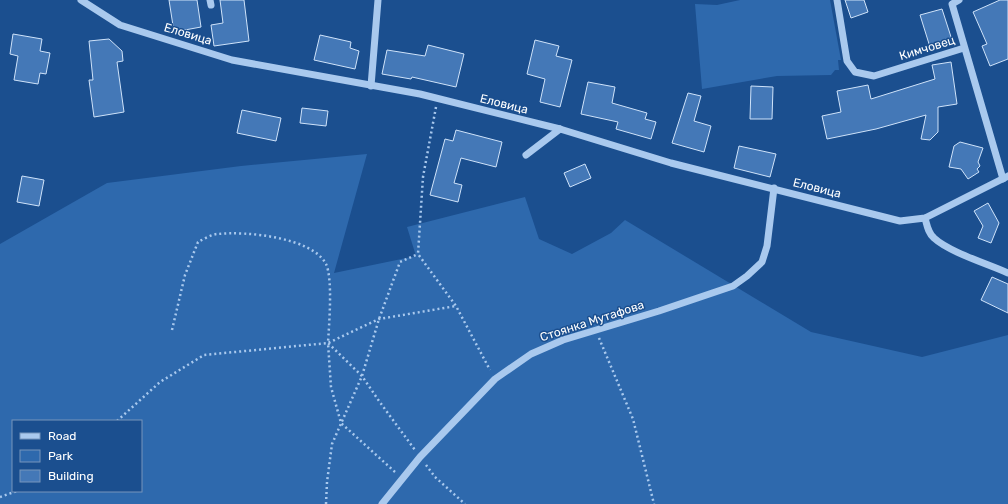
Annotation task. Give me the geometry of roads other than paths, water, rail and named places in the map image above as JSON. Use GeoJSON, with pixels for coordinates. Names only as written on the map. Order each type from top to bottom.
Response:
{"type":"FeatureCollection","features":[{"type":"Feature","properties":{"kind":"street","name":"Еловица"},"geometry":{"type":"LineString","coordinates":[[81,0],[120,25],[232,60],[437,99],[560,129],[671,163],[774,188],[900,222],[925,218],[1005,177]]}},
{"type":"Feature","properties":{"kind":"street"},"geometry":{"type":"LineString","coordinates":[[371,86],[378,0]]}},
{"type":"Feature","properties":{"kind":"street","name":"Кимчовец"},"geometry":{"type":"LineString","coordinates":[[837,0],[847,62],[855,72],[874,76],[964,48],[1005,177]]}},
{"type":"Feature","properties":{"kind":"street"},"geometry":{"type":"LineString","coordinates":[[959,0],[952,4],[964,48]]}},
{"type":"Feature","properties":{"kind":"street"},"geometry":{"type":"LineString","coordinates":[[526,155],[560,129]]}},
{"type":"Feature","properties":{"kind":"street","name":"Стоянка Мутафова"},"geometry":{"type":"LineString","coordinates":[[382,504],[420,457],[494,379],[531,354],[564,340],[734,286],[747,276],[762,262],[767,246],[774,188]]}},
{"type":"Feature","properties":{"kind":"street"},"geometry":{"type":"LineString","coordinates":[[925,218],[933,237],[943,245],[1008,273]]}}]}
